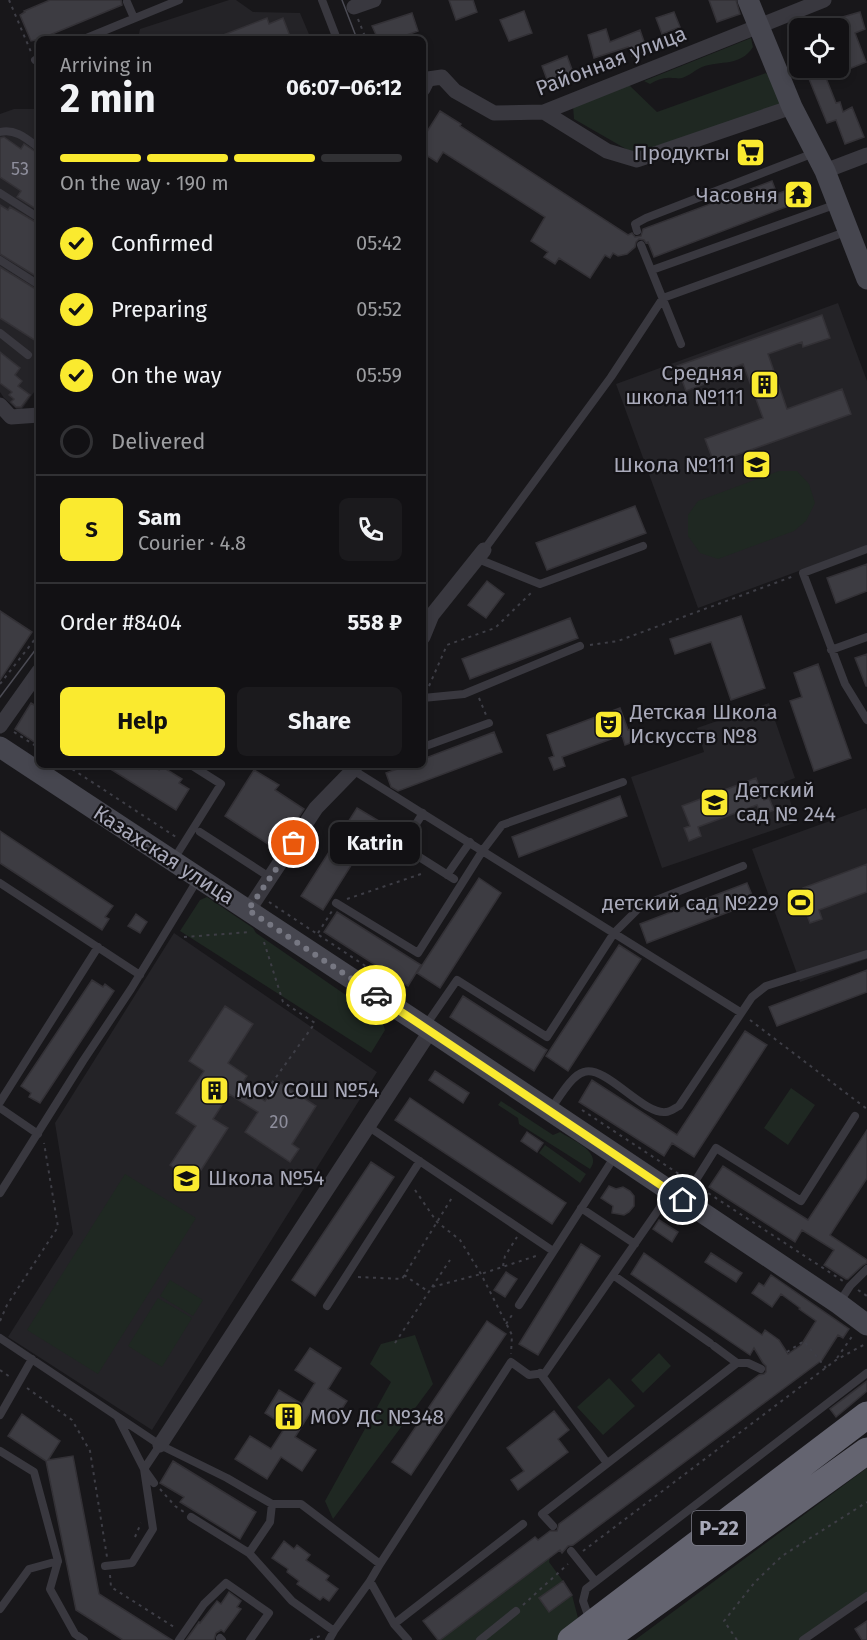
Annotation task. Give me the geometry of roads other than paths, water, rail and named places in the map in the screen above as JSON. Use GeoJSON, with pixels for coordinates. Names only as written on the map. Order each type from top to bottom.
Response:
{"type":"FeatureCollection","features":[{"type":"Feature","properties":{"kind":"highway","name":"Р-22"},"geometry":{"type":"LineString","coordinates":[[589,1635],[867,1415]]}},
{"type":"Feature","properties":{"kind":"highway","name":"Р-22"},"geometry":{"type":"LineString","coordinates":[[589,1635],[867,1451]]}},
{"type":"Feature","properties":{"kind":"main road"},"geometry":{"type":"LineString","coordinates":[[748,0],[792,107],[838,204],[867,279]]}},
{"type":"Feature","properties":{"kind":"main road","name":"Казахская улица"},"geometry":{"type":"LineString","coordinates":[[8,740],[36,761]]}},
{"type":"Feature","properties":{"kind":"main road","name":"Казахская улица"},"geometry":{"type":"LineString","coordinates":[[46,768],[173,861],[839,1304],[861,1329]]}},
{"type":"Feature","properties":{"kind":"street"},"geometry":{"type":"LineString","coordinates":[[354,7],[374,0]]}},
{"type":"Feature","properties":{"kind":"street","name":"Районная улица"},"geometry":{"type":"LineString","coordinates":[[426,83],[428,79],[442,77],[455,91],[494,113],[544,112],[824,0]]}},
{"type":"Feature","properties":{"kind":"street"},"geometry":{"type":"LineString","coordinates":[[544,112],[607,152],[637,160],[792,107]]}},
{"type":"Feature","properties":{"kind":"street"},"geometry":{"type":"LineString","coordinates":[[820,162],[867,155]]}},
{"type":"Feature","properties":{"kind":"street"},"geometry":{"type":"LineString","coordinates":[[0,405],[11,417],[36,415]]}},
{"type":"Feature","properties":{"kind":"street"},"geometry":{"type":"LineString","coordinates":[[426,630],[432,615],[481,555]]}},
{"type":"Feature","properties":{"kind":"street"},"geometry":{"type":"LineString","coordinates":[[0,726],[36,674]]}},
{"type":"Feature","properties":{"kind":"street"},"geometry":{"type":"LineString","coordinates":[[248,910],[316,808],[353,768]]}},
{"type":"Feature","properties":{"kind":"street"},"geometry":{"type":"LineString","coordinates":[[160,1445],[369,1127],[428,1029]]}},
{"type":"Feature","properties":{"kind":"lane"},"geometry":{"type":"LineString","coordinates":[[91,36],[179,0]]}},
{"type":"Feature","properties":{"kind":"lane"},"geometry":{"type":"LineString","coordinates":[[322,0],[336,36]]}},
{"type":"Feature","properties":{"kind":"lane"},"geometry":{"type":"LineString","coordinates":[[127,2],[134,18]]}},
{"type":"Feature","properties":{"kind":"lane"},"geometry":{"type":"LineString","coordinates":[[0,132],[9,129],[36,146]]}},
{"type":"Feature","properties":{"kind":"lane"},"geometry":{"type":"LineString","coordinates":[[637,231],[635,224],[646,218],[820,162]]}},
{"type":"Feature","properties":{"kind":"lane"},"geometry":{"type":"LineString","coordinates":[[0,193],[36,216]]}},
{"type":"Feature","properties":{"kind":"lane"},"geometry":{"type":"LineString","coordinates":[[651,270],[838,204]]}},
{"type":"Feature","properties":{"kind":"lane"},"geometry":{"type":"LineString","coordinates":[[643,546],[540,584],[481,555],[611,377],[663,298],[849,231]]}},
{"type":"Feature","properties":{"kind":"lane"},"geometry":{"type":"LineString","coordinates":[[641,244],[681,344]]}},
{"type":"Feature","properties":{"kind":"lane"},"geometry":{"type":"LineString","coordinates":[[0,260],[36,283]]}},
{"type":"Feature","properties":{"kind":"lane"},"geometry":{"type":"LineString","coordinates":[[0,333],[28,356]]}},
{"type":"Feature","properties":{"kind":"lane"},"geometry":{"type":"LineString","coordinates":[[867,549],[803,573],[845,684],[867,720]]}},
{"type":"Feature","properties":{"kind":"lane"},"geometry":{"type":"LineString","coordinates":[[831,650],[867,637]]}},
{"type":"Feature","properties":{"kind":"lane"},"geometry":{"type":"LineString","coordinates":[[426,698],[464,694],[580,646]]}},
{"type":"Feature","properties":{"kind":"lane"},"geometry":{"type":"LineString","coordinates":[[426,746],[489,723]]}},
{"type":"Feature","properties":{"kind":"lane"},"geometry":{"type":"LineString","coordinates":[[173,861],[221,784],[196,768]]}},
{"type":"Feature","properties":{"kind":"lane"},"geometry":{"type":"LineString","coordinates":[[356,768],[470,843],[740,1012]]}},
{"type":"Feature","properties":{"kind":"lane"},"geometry":{"type":"LineString","coordinates":[[336,903],[418,953],[483,850],[502,825],[623,782]]}},
{"type":"Feature","properties":{"kind":"lane"},"geometry":{"type":"LineString","coordinates":[[423,813],[402,846],[451,877],[470,843]]}},
{"type":"Feature","properties":{"kind":"lane"},"geometry":{"type":"LineString","coordinates":[[200,832],[271,878]]}},
{"type":"Feature","properties":{"kind":"lane"},"geometry":{"type":"LineString","coordinates":[[428,1029],[456,980],[547,1037],[614,933],[641,906],[743,866]]}},
{"type":"Feature","properties":{"kind":"lane"},"geometry":{"type":"LineString","coordinates":[[0,1193],[140,975],[199,878]]}},
{"type":"Feature","properties":{"kind":"lane"},"geometry":{"type":"LineString","coordinates":[[0,883],[140,975]]}},
{"type":"Feature","properties":{"kind":"lane"},"geometry":{"type":"LineString","coordinates":[[0,1102],[98,947]]}},
{"type":"Feature","properties":{"kind":"lane"},"geometry":{"type":"LineString","coordinates":[[550,1111],[573,1078],[584,1072],[596,1072],[653,1110],[666,1113],[679,1106],[752,997],[766,986],[867,954]]}},
{"type":"Feature","properties":{"kind":"lane"},"geometry":{"type":"LineString","coordinates":[[0,1108],[40,1131]]}},
{"type":"Feature","properties":{"kind":"lane"},"geometry":{"type":"LineString","coordinates":[[328,1640],[370,1581],[511,1362],[529,1374],[545,1373],[635,1244],[716,1148],[801,1201],[855,1116]]}},
{"type":"Feature","properties":{"kind":"lane"},"geometry":{"type":"LineString","coordinates":[[369,1127],[553,1251]]}},
{"type":"Feature","properties":{"kind":"lane"},"geometry":{"type":"LineString","coordinates":[[519,1305],[616,1155]]}},
{"type":"Feature","properties":{"kind":"lane"},"geometry":{"type":"LineString","coordinates":[[327,1306],[420,1161]]}},
{"type":"Feature","properties":{"kind":"lane"},"geometry":{"type":"LineString","coordinates":[[581,1208],[635,1244]]}},
{"type":"Feature","properties":{"kind":"lane"},"geometry":{"type":"LineString","coordinates":[[839,1304],[850,1286],[867,1269]]}},
{"type":"Feature","properties":{"kind":"lane"},"geometry":{"type":"LineString","coordinates":[[613,1275],[737,1363],[748,1363],[761,1369]]}},
{"type":"Feature","properties":{"kind":"lane"},"geometry":{"type":"LineString","coordinates":[[0,1338],[160,1445],[227,1478],[272,1504],[301,1504],[380,1564]]}},
{"type":"Feature","properties":{"kind":"lane"},"geometry":{"type":"LineString","coordinates":[[0,1415],[32,1359]]}},
{"type":"Feature","properties":{"kind":"lane"},"geometry":{"type":"LineString","coordinates":[[553,1526],[542,1514],[737,1363]]}},
{"type":"Feature","properties":{"kind":"lane"},"geometry":{"type":"LineString","coordinates":[[540,1373],[607,1463]]}},
{"type":"Feature","properties":{"kind":"lane"},"geometry":{"type":"LineString","coordinates":[[589,1635],[583,1601],[586,1589],[867,1373]]}},
{"type":"Feature","properties":{"kind":"lane"},"geometry":{"type":"LineString","coordinates":[[118,1417],[144,1469],[154,1483]]}},
{"type":"Feature","properties":{"kind":"lane"},"geometry":{"type":"LineString","coordinates":[[107,1563],[132,1563],[153,1529],[144,1469],[160,1445]]}},
{"type":"Feature","properties":{"kind":"lane"},"geometry":{"type":"LineString","coordinates":[[0,1451],[34,1472],[58,1561],[50,1589],[75,1634],[84,1640]]}},
{"type":"Feature","properties":{"kind":"lane"},"geometry":{"type":"LineString","coordinates":[[249,1553],[270,1522],[272,1504]]}},
{"type":"Feature","properties":{"kind":"lane"},"geometry":{"type":"LineString","coordinates":[[191,1517],[249,1553],[292,1600],[334,1631]]}},
{"type":"Feature","properties":{"kind":"lane"},"geometry":{"type":"LineString","coordinates":[[393,1624],[523,1524]]}},
{"type":"Feature","properties":{"kind":"lane"},"geometry":{"type":"LineString","coordinates":[[574,1554],[595,1581]]}},
{"type":"Feature","properties":{"kind":"lane"},"geometry":{"type":"LineString","coordinates":[[0,1609],[29,1569],[58,1561]]}},
{"type":"Feature","properties":{"kind":"lane"},"geometry":{"type":"LineString","coordinates":[[370,1581],[393,1624],[408,1640]]}},
{"type":"Feature","properties":{"kind":"lane"},"geometry":{"type":"LineString","coordinates":[[179,1640],[204,1604],[226,1583],[269,1613],[249,1640]]}},
{"type":"Feature","properties":{"kind":"lane"},"geometry":{"type":"LineString","coordinates":[[802,1640],[867,1596]]}},
{"type":"Feature","properties":{"kind":"lane"},"geometry":{"type":"LineString","coordinates":[[480,1640],[516,1611]]}},
{"type":"Feature","properties":{"kind":"tram line"},"geometry":{"type":"LineString","coordinates":[[342,0],[356,36]]}},
{"type":"Feature","properties":{"kind":"tram line"},"geometry":{"type":"LineString","coordinates":[[0,697],[36,649]]}},
{"type":"Feature","properties":{"kind":"place","name":"Продукты"},"geometry":{"type":"Point","coordinates":[751,153]}},
{"type":"Feature","properties":{"kind":"place","name":"Часовня"},"geometry":{"type":"Point","coordinates":[799,195]}},
{"type":"Feature","properties":{"kind":"place","name":"Средняя школа №111"},"geometry":{"type":"Point","coordinates":[765,385]}},
{"type":"Feature","properties":{"kind":"place","name":"Школа №111"},"geometry":{"type":"Point","coordinates":[756,465]}},
{"type":"Feature","properties":{"kind":"place","name":"Детская Школа Искусств №8"},"geometry":{"type":"Point","coordinates":[609,724]}},
{"type":"Feature","properties":{"kind":"place","name":"Детский сад № 244"},"geometry":{"type":"Point","coordinates":[715,802]}},
{"type":"Feature","properties":{"kind":"place","name":"Katrin"},"geometry":{"type":"Point","coordinates":[294,843]}},
{"type":"Feature","properties":{"kind":"place","name":"детский сад №229"},"geometry":{"type":"Point","coordinates":[800,903]}},
{"type":"Feature","properties":{"kind":"place","name":"МОУ СОШ №54"},"geometry":{"type":"Point","coordinates":[215,1090]}},
{"type":"Feature","properties":{"kind":"place","name":"Школа №54"},"geometry":{"type":"Point","coordinates":[187,1178]}},
{"type":"Feature","properties":{"kind":"place","name":"МОУ ДС №348"},"geometry":{"type":"Point","coordinates":[289,1417]}}]}
